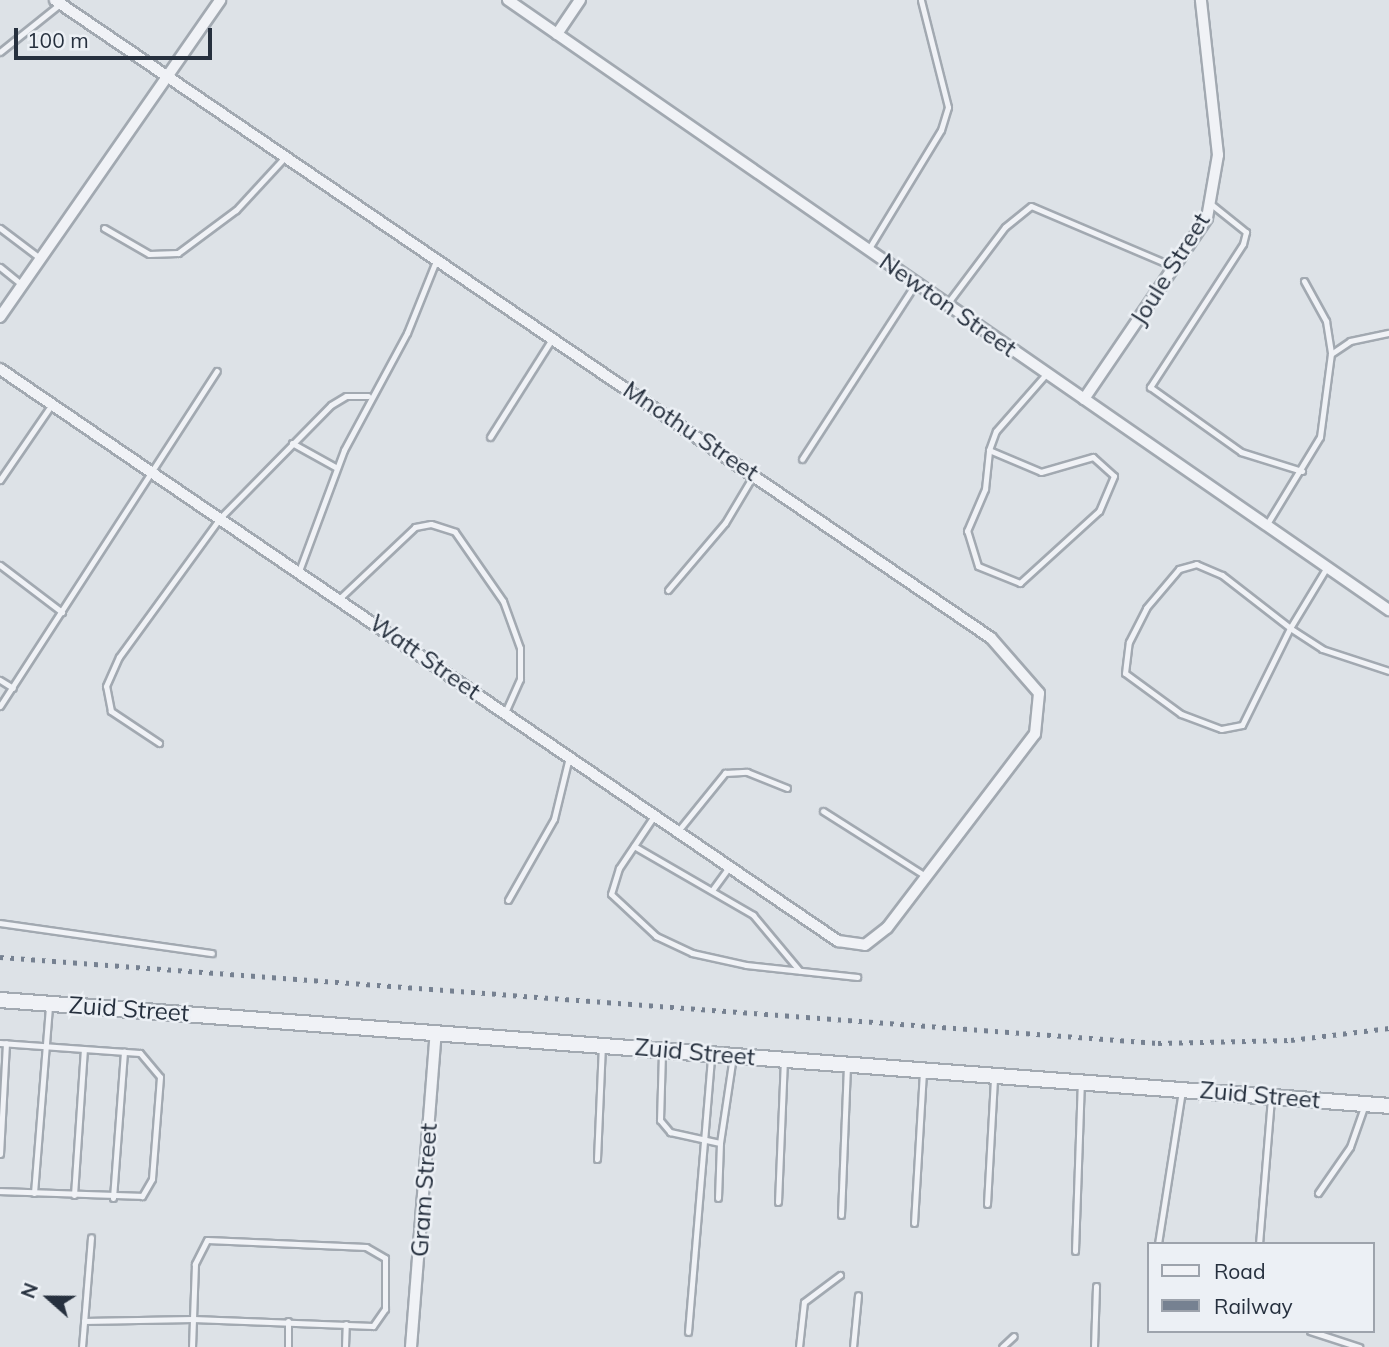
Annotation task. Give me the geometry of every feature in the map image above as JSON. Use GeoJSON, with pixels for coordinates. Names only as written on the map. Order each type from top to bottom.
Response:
{"type":"FeatureCollection","features":[{"type":"Feature","properties":{"kind":"street"},"geometry":{"type":"LineString","coordinates":[[0,317],[168,79],[220,0]]}},
{"type":"Feature","properties":{"kind":"street","name":"Newton Street"},"geometry":{"type":"LineString","coordinates":[[508,0],[1389,610]]}},
{"type":"Feature","properties":{"kind":"street"},"geometry":{"type":"LineString","coordinates":[[557,34],[580,0]]}},
{"type":"Feature","properties":{"kind":"street","name":"Joule Street"},"geometry":{"type":"LineString","coordinates":[[1084,399],[1175,267],[1211,204],[1217,155],[1201,0]]}},
{"type":"Feature","properties":{"kind":"street","name":"Mnothu Street"},"geometry":{"type":"LineString","coordinates":[[58,2],[283,159],[755,473],[991,638],[1039,693],[1039,719],[1022,757],[876,940],[851,945]]}},
{"type":"Feature","properties":{"kind":"street","name":"Watt Street"},"geometry":{"type":"LineString","coordinates":[[0,369],[340,598],[677,832],[851,945]]}},
{"type":"Feature","properties":{"kind":"street","name":"Zuid Street"},"geometry":{"type":"LineString","coordinates":[[0,1000],[1389,1106]]}},
{"type":"Feature","properties":{"kind":"street","name":"Gram Street"},"geometry":{"type":"LineString","coordinates":[[411,1347],[436,1032]]}},
{"type":"Feature","properties":{"kind":"lane"},"geometry":{"type":"LineString","coordinates":[[868,250],[941,131],[948,107],[921,0]]}},
{"type":"Feature","properties":{"kind":"lane"},"geometry":{"type":"LineString","coordinates":[[0,52],[58,2]]}},
{"type":"Feature","properties":{"kind":"lane"},"geometry":{"type":"LineString","coordinates":[[104,228],[149,254],[177,253],[236,210],[283,159]]}},
{"type":"Feature","properties":{"kind":"lane"},"geometry":{"type":"LineString","coordinates":[[1211,204],[1246,232],[1243,244],[1150,387],[1241,452],[1301,471]]}},
{"type":"Feature","properties":{"kind":"lane"},"geometry":{"type":"LineString","coordinates":[[947,304],[1005,227],[1031,206],[1175,267]]}},
{"type":"Feature","properties":{"kind":"lane"},"geometry":{"type":"LineString","coordinates":[[0,229],[41,259]]}},
{"type":"Feature","properties":{"kind":"lane"},"geometry":{"type":"LineString","coordinates":[[299,571],[337,468],[368,396],[407,333],[436,261]]}},
{"type":"Feature","properties":{"kind":"lane"},"geometry":{"type":"LineString","coordinates":[[0,267],[22,285]]}},
{"type":"Feature","properties":{"kind":"lane"},"geometry":{"type":"LineString","coordinates":[[1266,525],[1320,437],[1331,354],[1326,321],[1304,281]]}},
{"type":"Feature","properties":{"kind":"lane"},"geometry":{"type":"LineString","coordinates":[[803,458],[916,283]]}},
{"type":"Feature","properties":{"kind":"lane"},"geometry":{"type":"LineString","coordinates":[[1331,354],[1350,341],[1389,333]]}},
{"type":"Feature","properties":{"kind":"lane"},"geometry":{"type":"LineString","coordinates":[[490,437],[552,339]]}},
{"type":"Feature","properties":{"kind":"lane"},"geometry":{"type":"LineString","coordinates":[[0,706],[216,371]]}},
{"type":"Feature","properties":{"kind":"lane"},"geometry":{"type":"LineString","coordinates":[[989,450],[1041,472],[1093,457],[1114,476],[1099,511],[1020,583],[988,574],[969,550],[967,531],[985,489],[989,450],[1002,420],[1047,373]]}},
{"type":"Feature","properties":{"kind":"lane"},"geometry":{"type":"LineString","coordinates":[[159,743],[111,712],[108,675],[220,518],[292,443],[340,399],[368,396]]}},
{"type":"Feature","properties":{"kind":"lane"},"geometry":{"type":"LineString","coordinates":[[0,480],[52,404]]}},
{"type":"Feature","properties":{"kind":"lane"},"geometry":{"type":"LineString","coordinates":[[292,443],[337,468]]}},
{"type":"Feature","properties":{"kind":"lane"},"geometry":{"type":"LineString","coordinates":[[668,590],[725,523],[755,473]]}},
{"type":"Feature","properties":{"kind":"lane"},"geometry":{"type":"LineString","coordinates":[[340,598],[415,527],[431,523],[454,532],[503,601],[520,648],[520,679],[505,713]]}},
{"type":"Feature","properties":{"kind":"lane"},"geometry":{"type":"LineString","coordinates":[[0,565],[62,612]]}},
{"type":"Feature","properties":{"kind":"lane"},"geometry":{"type":"LineString","coordinates":[[1328,567],[1290,628],[1253,712],[1234,728],[1181,714],[1125,673],[1129,642],[1146,608],[1188,565],[1222,575],[1290,628],[1341,658],[1389,671]]}},
{"type":"Feature","properties":{"kind":"lane"},"geometry":{"type":"LineString","coordinates":[[0,680],[13,688]]}},
{"type":"Feature","properties":{"kind":"lane"},"geometry":{"type":"LineString","coordinates":[[508,900],[554,819],[569,757]]}},
{"type":"Feature","properties":{"kind":"lane"},"geometry":{"type":"LineString","coordinates":[[677,832],[725,773],[747,772],[786,788]]}},
{"type":"Feature","properties":{"kind":"lane"},"geometry":{"type":"LineString","coordinates":[[823,811],[928,878]]}},
{"type":"Feature","properties":{"kind":"lane"},"geometry":{"type":"LineString","coordinates":[[654,815],[634,846],[611,894],[656,936],[692,953],[857,977]]}},
{"type":"Feature","properties":{"kind":"lane"},"geometry":{"type":"LineString","coordinates":[[634,846],[713,889],[768,927],[799,970]]}},
{"type":"Feature","properties":{"kind":"lane"},"geometry":{"type":"LineString","coordinates":[[713,889],[729,867]]}},
{"type":"Feature","properties":{"kind":"lane"},"geometry":{"type":"LineString","coordinates":[[0,923],[212,953]]}},
{"type":"Feature","properties":{"kind":"lane"},"geometry":{"type":"LineString","coordinates":[[34,1193],[49,1003]]}},
{"type":"Feature","properties":{"kind":"lane"},"geometry":{"type":"LineString","coordinates":[[0,1154],[3,1043],[124,1051],[147,1057],[160,1077],[151,1185],[142,1196],[113,1198],[0,1191]]}},
{"type":"Feature","properties":{"kind":"lane"},"geometry":{"type":"LineString","coordinates":[[597,1159],[602,1045]]}},
{"type":"Feature","properties":{"kind":"lane"},"geometry":{"type":"LineString","coordinates":[[74,1195],[84,1049]]}},
{"type":"Feature","properties":{"kind":"lane"},"geometry":{"type":"LineString","coordinates":[[662,1050],[660,1120],[670,1132],[720,1143]]}},
{"type":"Feature","properties":{"kind":"lane"},"geometry":{"type":"LineString","coordinates":[[113,1198],[124,1051]]}},
{"type":"Feature","properties":{"kind":"lane"},"geometry":{"type":"LineString","coordinates":[[688,1332],[711,1054]]}},
{"type":"Feature","properties":{"kind":"lane"},"geometry":{"type":"LineString","coordinates":[[718,1198],[720,1143],[733,1055]]}},
{"type":"Feature","properties":{"kind":"lane"},"geometry":{"type":"LineString","coordinates":[[778,1202],[784,1059]]}},
{"type":"Feature","properties":{"kind":"lane"},"geometry":{"type":"LineString","coordinates":[[841,1215],[847,1064]]}},
{"type":"Feature","properties":{"kind":"lane"},"geometry":{"type":"LineString","coordinates":[[914,1223],[923,1069]]}},
{"type":"Feature","properties":{"kind":"lane"},"geometry":{"type":"LineString","coordinates":[[986,1204],[994,1074]]}},
{"type":"Feature","properties":{"kind":"lane"},"geometry":{"type":"LineString","coordinates":[[1075,1251],[1081,1081]]}},
{"type":"Feature","properties":{"kind":"lane"},"geometry":{"type":"LineString","coordinates":[[1158,1242],[1182,1089]]}},
{"type":"Feature","properties":{"kind":"lane"},"geometry":{"type":"LineString","coordinates":[[1259,1242],[1271,1096]]}},
{"type":"Feature","properties":{"kind":"lane"},"geometry":{"type":"LineString","coordinates":[[1318,1193],[1350,1147],[1365,1104]]}},
{"type":"Feature","properties":{"kind":"lane"},"geometry":{"type":"LineString","coordinates":[[82,1347],[91,1237]]}},
{"type":"Feature","properties":{"kind":"lane"},"geometry":{"type":"LineString","coordinates":[[83,1321],[193,1320],[288,1321],[373,1326],[382,1317],[388,1265],[381,1254],[218,1238],[206,1240],[197,1253],[193,1320],[192,1347]]}},
{"type":"Feature","properties":{"kind":"lane"},"geometry":{"type":"LineString","coordinates":[[799,1347],[804,1302],[840,1275]]}},
{"type":"Feature","properties":{"kind":"lane"},"geometry":{"type":"LineString","coordinates":[[1094,1347],[1096,1286]]}},
{"type":"Feature","properties":{"kind":"lane"},"geometry":{"type":"LineString","coordinates":[[853,1347],[858,1295]]}},
{"type":"Feature","properties":{"kind":"lane"},"geometry":{"type":"LineString","coordinates":[[288,1321],[288,1347]]}},
{"type":"Feature","properties":{"kind":"lane"},"geometry":{"type":"LineString","coordinates":[[345,1347],[346,1324]]}},
{"type":"Feature","properties":{"kind":"lane"},"geometry":{"type":"LineString","coordinates":[[1316,1333],[1359,1347]]}},
{"type":"Feature","properties":{"kind":"lane"},"geometry":{"type":"LineString","coordinates":[[1002,1347],[1014,1336]]}},
{"type":"Feature","properties":{"kind":"railway"},"geometry":{"type":"LineString","coordinates":[[0,957],[1158,1043],[1291,1040],[1389,1028]]}}]}
